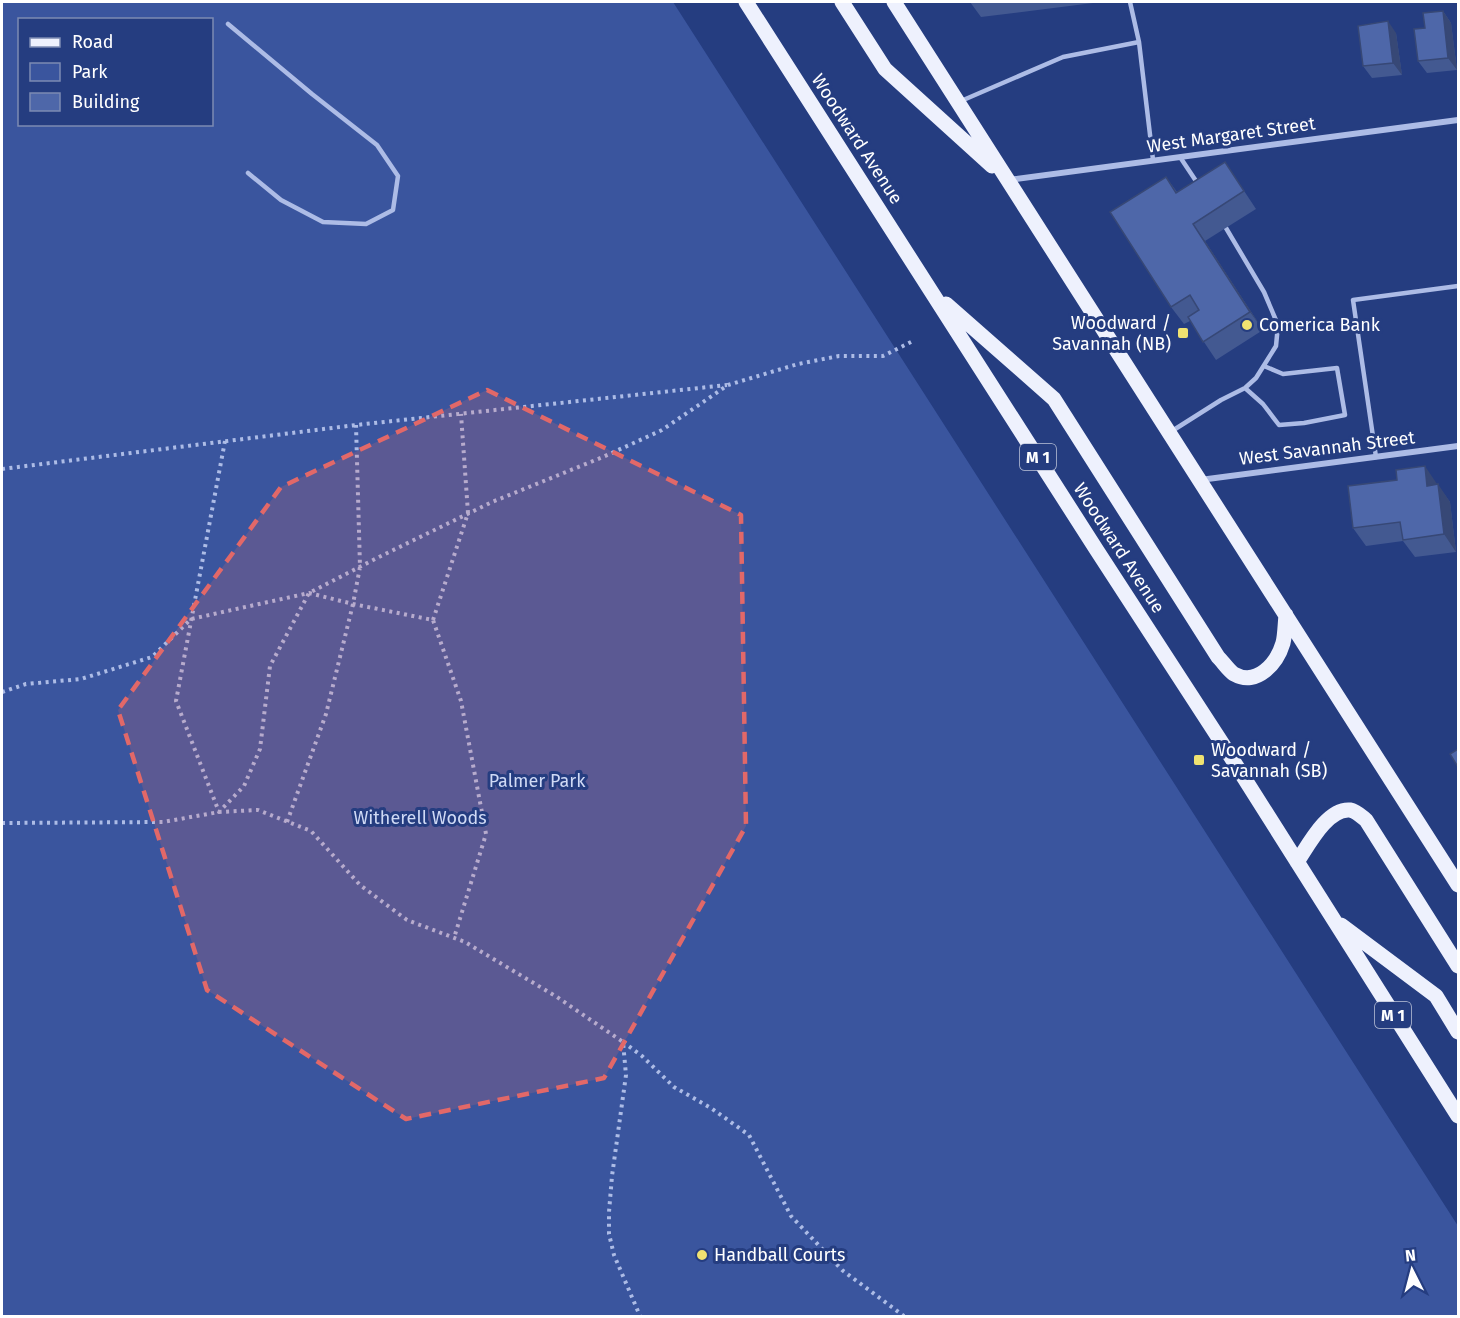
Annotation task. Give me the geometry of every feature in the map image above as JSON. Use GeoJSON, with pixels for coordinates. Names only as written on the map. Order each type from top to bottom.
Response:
{"type":"FeatureCollection","features":[{"type":"Feature","properties":{"kind":"main road","name":"Woodward Avenue"},"geometry":{"type":"LineString","coordinates":[[746,2],[1222,743],[1458,1116]]}},
{"type":"Feature","properties":{"kind":"main road"},"geometry":{"type":"LineString","coordinates":[[842,2],[885,69],[1008,180]]}},
{"type":"Feature","properties":{"kind":"main road"},"geometry":{"type":"LineString","coordinates":[[894,2],[1458,885]]}},
{"type":"Feature","properties":{"kind":"main road"},"geometry":{"type":"LineString","coordinates":[[932,292],[1054,399],[1218,657],[1234,674],[1249,678],[1263,673],[1274,662],[1283,643],[1286,615]]}},
{"type":"Feature","properties":{"kind":"main road"},"geometry":{"type":"LineString","coordinates":[[1297,862],[1320,828],[1337,812],[1352,810],[1359,814],[1366,820],[1458,966]]}},
{"type":"Feature","properties":{"kind":"main road"},"geometry":{"type":"LineString","coordinates":[[1334,920],[1436,996],[1458,1032]]}},
{"type":"Feature","properties":{"kind":"street","name":"West Margaret Street"},"geometry":{"type":"LineString","coordinates":[[1008,180],[1458,120]]}},
{"type":"Feature","properties":{"kind":"street","name":"West Savannah Street"},"geometry":{"type":"LineString","coordinates":[[1200,480],[1458,446]]}},
{"type":"Feature","properties":{"kind":"lane"},"geometry":{"type":"LineString","coordinates":[[1130,2],[1139,42],[1153,160]]}},
{"type":"Feature","properties":{"kind":"lane"},"geometry":{"type":"LineString","coordinates":[[228,24],[377,145],[398,176],[393,210],[366,224],[323,222],[281,200],[248,173]]}},
{"type":"Feature","properties":{"kind":"lane"},"geometry":{"type":"LineString","coordinates":[[958,102],[1063,57],[1139,42]]}},
{"type":"Feature","properties":{"kind":"lane"},"geometry":{"type":"LineString","coordinates":[[1180,157],[1202,190]]}},
{"type":"Feature","properties":{"kind":"lane"},"geometry":{"type":"LineString","coordinates":[[1170,433],[1221,400],[1245,388],[1256,378],[1276,346],[1278,325],[1264,292],[1226,228]]}},
{"type":"Feature","properties":{"kind":"lane"},"geometry":{"type":"LineString","coordinates":[[1376,457],[1353,300],[1458,286]]}},
{"type":"Feature","properties":{"kind":"lane"},"geometry":{"type":"LineString","coordinates":[[1245,388],[1263,404],[1279,425],[1345,416],[1337,368],[1283,374],[1264,366]]}},
{"type":"Feature","properties":{"kind":"path"},"geometry":{"type":"LineString","coordinates":[[2,469],[356,425],[728,385],[798,364],[839,356],[883,356],[915,340]]}},
{"type":"Feature","properties":{"kind":"path"},"geometry":{"type":"LineString","coordinates":[[2,692],[27,684],[81,679],[152,657],[191,619],[309,593],[468,513],[662,430],[728,385]]}},
{"type":"Feature","properties":{"kind":"path"},"geometry":{"type":"LineString","coordinates":[[454,938],[486,834],[461,701],[433,620],[468,513],[461,414]]}},
{"type":"Feature","properties":{"kind":"path"},"geometry":{"type":"LineString","coordinates":[[287,822],[326,714],[360,567],[356,425]]}},
{"type":"Feature","properties":{"kind":"path"},"geometry":{"type":"LineString","coordinates":[[219,812],[176,701],[225,441]]}},
{"type":"Feature","properties":{"kind":"path"},"geometry":{"type":"LineString","coordinates":[[309,593],[433,620]]}},
{"type":"Feature","properties":{"kind":"path"},"geometry":{"type":"LineString","coordinates":[[219,812],[244,786],[260,749],[270,666],[309,593]]}},
{"type":"Feature","properties":{"kind":"path"},"geometry":{"type":"LineString","coordinates":[[2,823],[163,822],[219,812],[258,810],[311,831],[360,885],[407,920],[454,938],[557,997],[623,1041],[674,1087],[711,1108],[749,1136],[791,1216],[842,1270],[904,1317]]}},
{"type":"Feature","properties":{"kind":"path"},"geometry":{"type":"LineString","coordinates":[[623,1041],[626,1075],[612,1176],[609,1234],[614,1255],[640,1317]]}},
{"type":"Feature","properties":{"kind":"highlighted area"},"geometry":{"type":"Polygon","coordinates":[[[487,390],[741,515],[746,826],[604,1078],[406,1119],[207,990],[118,710],[281,487],[487,390]]]}},
{"type":"Feature","properties":{"kind":"green space","name":"Palmer Park"},"geometry":{"type":"Polygon","coordinates":[[[2,2],[673,2],[1458,1226],[1458,1316],[2,1316],[2,2]]]}},
{"type":"Feature","properties":{"kind":"building"},"geometry":{"type":"Polygon","coordinates":[[[1443,11],[1448,58],[1418,61],[1414,29],[1425,28],[1423,13],[1443,11]]]}},
{"type":"Feature","properties":{"kind":"building"},"geometry":{"type":"Polygon","coordinates":[[[1388,21],[1393,63],[1363,66],[1358,26],[1388,21]]]}},
{"type":"Feature","properties":{"kind":"building"},"geometry":{"type":"Polygon","coordinates":[[[1225,162],[1244,191],[1193,224],[1250,312],[1203,342],[1188,317],[1199,310],[1190,295],[1171,307],[1110,212],[1166,177],[1176,193],[1225,162]]]}},
{"type":"Feature","properties":{"kind":"building"},"geometry":{"type":"Polygon","coordinates":[[[1425,466],[1427,486],[1438,484],[1444,534],[1403,540],[1400,522],[1353,528],[1348,486],[1397,480],[1396,470],[1425,466]]]}},
{"type":"Feature","properties":{"kind":"building"},"geometry":{"type":"Polygon","coordinates":[[[1458,749],[1458,767],[1450,754],[1458,749]]]}},
{"type":"Feature","properties":{"kind":"place","name":"Comerica Bank"},"geometry":{"type":"Point","coordinates":[1247,325]}},
{"type":"Feature","properties":{"kind":"place","name":"Woodward / Savannah (NB)"},"geometry":{"type":"Point","coordinates":[1183,333]}},
{"type":"Feature","properties":{"kind":"place","name":"Woodward / Savannah (SB)"},"geometry":{"type":"Point","coordinates":[1199,760]}},
{"type":"Feature","properties":{"kind":"place","name":"Handball Courts"},"geometry":{"type":"Point","coordinates":[702,1255]}},
{"type":"Feature","properties":{"kind":"park label","name":"Witherell Woods"},"geometry":{"type":"Point","coordinates":[420,818]}}]}
